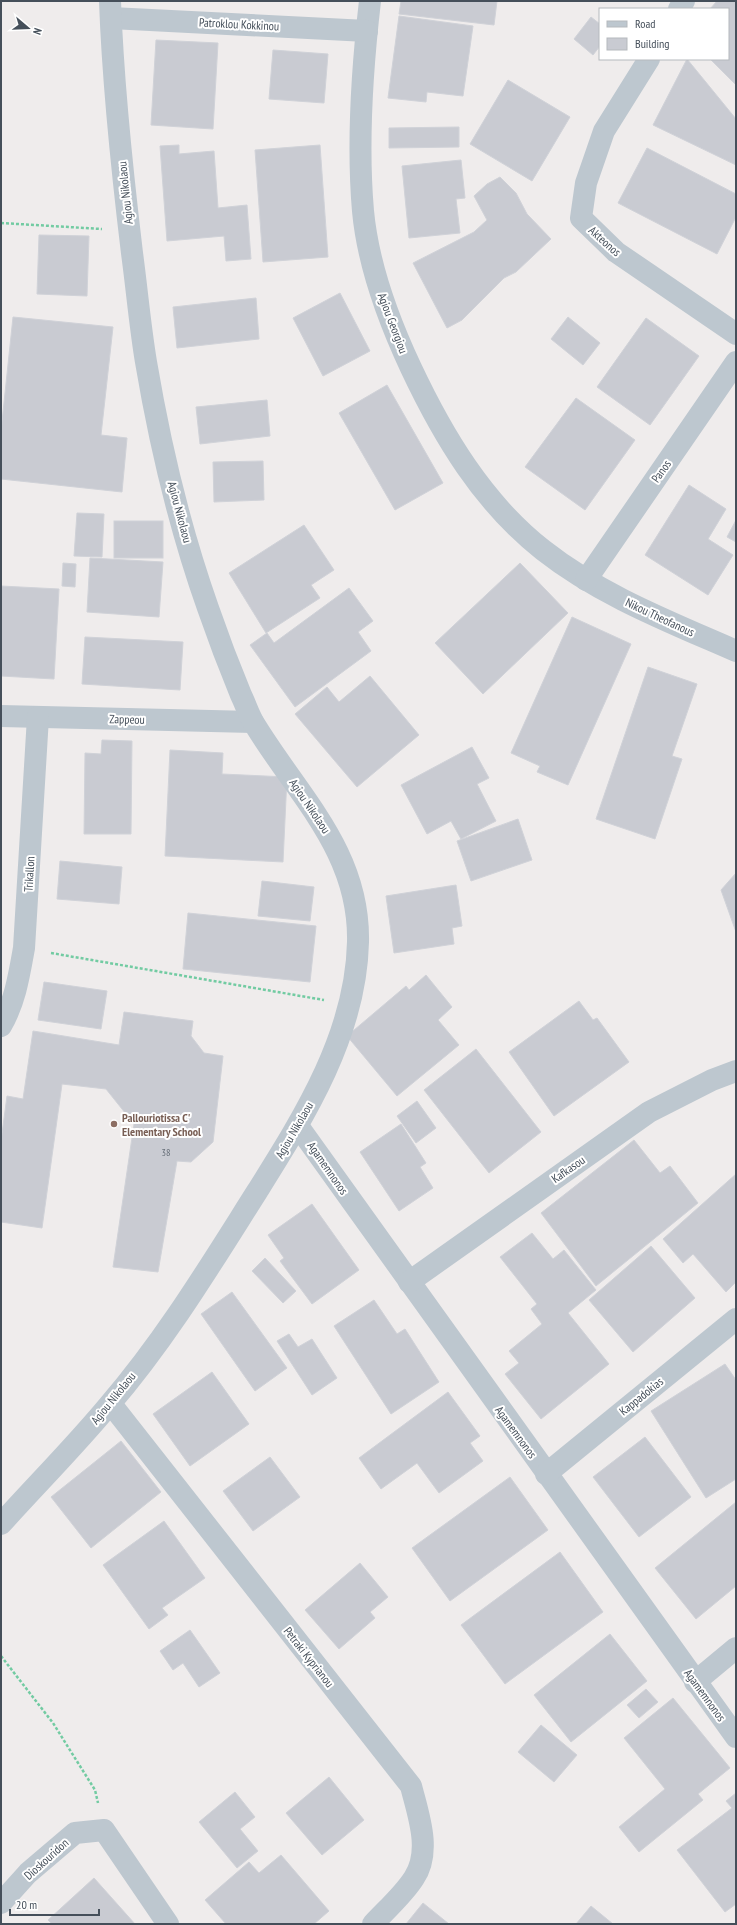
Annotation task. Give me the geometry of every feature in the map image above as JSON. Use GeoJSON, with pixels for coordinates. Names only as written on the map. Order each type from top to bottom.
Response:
{"type":"FeatureCollection","features":[{"type":"Feature","properties":{"kind":"street","name":"Agiou Georgiou"},"geometry":{"type":"LineString","coordinates":[[370,1],[366,31],[360,145],[363,212],[374,271],[394,330],[432,413],[469,472],[506,516],[542,550],[586,580]]}},
{"type":"Feature","properties":{"kind":"street","name":"Patroklou Kokkinou"},"geometry":{"type":"LineString","coordinates":[[111,10],[366,31]]}},
{"type":"Feature","properties":{"kind":"street","name":"Agiou Nikolaou"},"geometry":{"type":"LineString","coordinates":[[1,1524],[110,1404],[187,1304],[298,1126],[330,1062],[349,1005],[356,969],[358,939],[351,887],[341,857],[329,832],[253,722],[221,645],[180,518],[164,454],[146,362],[124,184],[111,10]]}},
{"type":"Feature","properties":{"kind":"street","name":"Akteonos"},"geometry":{"type":"LineString","coordinates":[[648,60],[604,130],[586,183],[581,218],[616,252],[736,334]]}},
{"type":"Feature","properties":{"kind":"street","name":"Panos"},"geometry":{"type":"LineString","coordinates":[[586,580],[736,362]]}},
{"type":"Feature","properties":{"kind":"street","name":"Nikou Theofanous"},"geometry":{"type":"LineString","coordinates":[[586,580],[634,606],[736,651]]}},
{"type":"Feature","properties":{"kind":"street","name":"Zappeou"},"geometry":{"type":"LineString","coordinates":[[1,716],[253,722]]}},
{"type":"Feature","properties":{"kind":"street","name":"Trikallon"},"geometry":{"type":"LineString","coordinates":[[1,1026],[10,1010],[18,982],[24,948],[38,717]]}},
{"type":"Feature","properties":{"kind":"street","name":"Kafkasou"},"geometry":{"type":"LineString","coordinates":[[409,1282],[649,1112],[712,1080],[736,1071]]}},
{"type":"Feature","properties":{"kind":"street","name":"Agamemnonos"},"geometry":{"type":"LineString","coordinates":[[298,1126],[695,1682],[736,1737]]}},
{"type":"Feature","properties":{"kind":"street","name":"Kappadokias"},"geometry":{"type":"LineString","coordinates":[[546,1474],[736,1319]]}},
{"type":"Feature","properties":{"kind":"street","name":"Petraki Kyprianou"},"geometry":{"type":"LineString","coordinates":[[110,1404],[410,1786],[420,1822],[423,1853],[415,1878],[373,1924]]}},
{"type":"Feature","properties":{"kind":"street"},"geometry":{"type":"LineString","coordinates":[[695,1682],[736,1648]]}},
{"type":"Feature","properties":{"kind":"street"},"geometry":{"type":"LineString","coordinates":[[104,1830],[168,1924]]}},
{"type":"Feature","properties":{"kind":"street","name":"Dioskouridon"},"geometry":{"type":"LineString","coordinates":[[1,1903],[28,1873],[75,1833],[104,1830]]}},
{"type":"Feature","properties":{"kind":"path"},"geometry":{"type":"LineString","coordinates":[[1,223],[130,231]]}},
{"type":"Feature","properties":{"kind":"path"},"geometry":{"type":"LineString","coordinates":[[24,948],[349,1005]]}},
{"type":"Feature","properties":{"kind":"path"},"geometry":{"type":"LineString","coordinates":[[1,1656],[53,1723],[95,1790],[104,1830]]}},
{"type":"Feature","properties":{"kind":"building"},"geometry":{"type":"Polygon","coordinates":[[[401,1],[497,1],[494,25],[399,14],[401,1]]]}},
{"type":"Feature","properties":{"kind":"building"},"geometry":{"type":"Polygon","coordinates":[[[717,1],[736,1],[736,85],[711,60],[729,60],[729,8],[711,8],[717,1]]]}},
{"type":"Feature","properties":{"kind":"building"},"geometry":{"type":"Polygon","coordinates":[[[399,16],[473,26],[463,96],[427,92],[426,102],[388,98],[399,16]]]}},
{"type":"Feature","properties":{"kind":"building"},"geometry":{"type":"Polygon","coordinates":[[[591,17],[599,23],[599,47],[593,55],[574,39],[591,17]]]}},
{"type":"Feature","properties":{"kind":"building"},"geometry":{"type":"Polygon","coordinates":[[[156,40],[218,43],[213,129],[151,125],[156,40]]]}},
{"type":"Feature","properties":{"kind":"building"},"geometry":{"type":"Polygon","coordinates":[[[273,50],[328,54],[324,103],[269,99],[273,50]]]}},
{"type":"Feature","properties":{"kind":"building"},"geometry":{"type":"Polygon","coordinates":[[[688,60],[736,119],[736,165],[653,125],[688,60]]]}},
{"type":"Feature","properties":{"kind":"building"},"geometry":{"type":"Polygon","coordinates":[[[508,80],[570,117],[532,181],[470,144],[508,80]]]}},
{"type":"Feature","properties":{"kind":"building"},"geometry":{"type":"Polygon","coordinates":[[[459,127],[459,147],[389,148],[389,128],[459,127]]]}},
{"type":"Feature","properties":{"kind":"building"},"geometry":{"type":"Polygon","coordinates":[[[179,145],[179,154],[214,151],[218,208],[247,205],[251,259],[226,261],[224,236],[167,241],[160,146],[179,145]]]}},
{"type":"Feature","properties":{"kind":"building"},"geometry":{"type":"Polygon","coordinates":[[[320,145],[328,257],[263,262],[255,150],[320,145]]]}},
{"type":"Feature","properties":{"kind":"building"},"geometry":{"type":"Polygon","coordinates":[[[647,148],[736,194],[736,217],[717,254],[618,203],[647,148]]]}},
{"type":"Feature","properties":{"kind":"building"},"geometry":{"type":"Polygon","coordinates":[[[461,160],[465,198],[456,199],[460,233],[409,238],[402,166],[461,160]]]}},
{"type":"Feature","properties":{"kind":"building"},"geometry":{"type":"Polygon","coordinates":[[[500,177],[516,193],[527,214],[551,239],[516,272],[504,278],[462,320],[447,328],[413,263],[474,232],[487,220],[474,196],[487,184],[500,177]]]}},
{"type":"Feature","properties":{"kind":"building"},"geometry":{"type":"Polygon","coordinates":[[[39,235],[89,236],[87,296],[37,294],[39,235]]]}},
{"type":"Feature","properties":{"kind":"building"},"geometry":{"type":"Polygon","coordinates":[[[340,293],[370,351],[323,376],[293,318],[340,293]]]}},
{"type":"Feature","properties":{"kind":"building"},"geometry":{"type":"Polygon","coordinates":[[[256,298],[259,339],[177,348],[173,307],[256,298]]]}},
{"type":"Feature","properties":{"kind":"building"},"geometry":{"type":"Polygon","coordinates":[[[13,317],[113,327],[101,435],[127,438],[122,492],[1,479],[1,431],[13,317]]]}},
{"type":"Feature","properties":{"kind":"building"},"geometry":{"type":"Polygon","coordinates":[[[568,317],[600,343],[583,365],[551,339],[568,317]]]}},
{"type":"Feature","properties":{"kind":"building"},"geometry":{"type":"Polygon","coordinates":[[[646,318],[699,356],[650,425],[597,387],[646,318]]]}},
{"type":"Feature","properties":{"kind":"building"},"geometry":{"type":"Polygon","coordinates":[[[387,385],[443,483],[395,510],[339,413],[387,385]]]}},
{"type":"Feature","properties":{"kind":"building"},"geometry":{"type":"Polygon","coordinates":[[[576,398],[635,440],[585,510],[525,467],[576,398]]]}},
{"type":"Feature","properties":{"kind":"building"},"geometry":{"type":"Polygon","coordinates":[[[267,400],[270,436],[200,444],[196,407],[267,400]]]}},
{"type":"Feature","properties":{"kind":"building"},"geometry":{"type":"Polygon","coordinates":[[[263,461],[264,500],[214,502],[213,462],[263,461]]]}},
{"type":"Feature","properties":{"kind":"building"},"geometry":{"type":"Polygon","coordinates":[[[689,485],[726,509],[708,539],[733,555],[708,595],[645,555],[689,485]]]}},
{"type":"Feature","properties":{"kind":"building"},"geometry":{"type":"Polygon","coordinates":[[[77,513],[104,514],[102,557],[74,556],[77,513]]]}},
{"type":"Feature","properties":{"kind":"building"},"geometry":{"type":"Polygon","coordinates":[[[736,520],[736,542],[727,537],[736,520]]]}},
{"type":"Feature","properties":{"kind":"building"},"geometry":{"type":"Polygon","coordinates":[[[114,521],[163,521],[163,558],[114,558],[114,521]]]}},
{"type":"Feature","properties":{"kind":"building"},"geometry":{"type":"Polygon","coordinates":[[[304,525],[334,570],[311,585],[320,598],[266,633],[229,573],[304,525]]]}},
{"type":"Feature","properties":{"kind":"building"},"geometry":{"type":"Polygon","coordinates":[[[90,558],[163,562],[159,617],[87,612],[90,558]]]}},
{"type":"Feature","properties":{"kind":"building"},"geometry":{"type":"Polygon","coordinates":[[[63,563],[76,564],[75,587],[62,586],[63,563]]]}},
{"type":"Feature","properties":{"kind":"building"},"geometry":{"type":"Polygon","coordinates":[[[520,563],[568,613],[483,694],[435,643],[520,563]]]}},
{"type":"Feature","properties":{"kind":"building"},"geometry":{"type":"Polygon","coordinates":[[[1,586],[59,589],[54,679],[1,676],[1,586]]]}},
{"type":"Feature","properties":{"kind":"building"},"geometry":{"type":"Polygon","coordinates":[[[349,588],[373,621],[358,632],[371,651],[295,707],[250,645],[267,633],[274,643],[349,588]]]}},
{"type":"Feature","properties":{"kind":"building"},"geometry":{"type":"Polygon","coordinates":[[[572,617],[631,644],[568,785],[537,772],[540,766],[511,753],[572,617]]]}},
{"type":"Feature","properties":{"kind":"building"},"geometry":{"type":"Polygon","coordinates":[[[85,637],[183,642],[180,690],[82,684],[85,637]]]}},
{"type":"Feature","properties":{"kind":"building"},"geometry":{"type":"Polygon","coordinates":[[[648,667],[697,684],[672,756],[682,759],[655,839],[596,819],[648,667]]]}},
{"type":"Feature","properties":{"kind":"building"},"geometry":{"type":"Polygon","coordinates":[[[370,676],[419,735],[357,787],[295,714],[327,687],[339,702],[370,676]]]}},
{"type":"Feature","properties":{"kind":"building"},"geometry":{"type":"Polygon","coordinates":[[[102,740],[132,741],[131,834],[84,834],[85,753],[101,754],[102,740]]]}},
{"type":"Feature","properties":{"kind":"building"},"geometry":{"type":"Polygon","coordinates":[[[472,747],[489,778],[477,784],[496,821],[461,839],[451,821],[427,834],[401,785],[472,747]]]}},
{"type":"Feature","properties":{"kind":"building"},"geometry":{"type":"Polygon","coordinates":[[[170,750],[223,753],[222,774],[287,777],[283,862],[165,856],[170,750]]]}},
{"type":"Feature","properties":{"kind":"building"},"geometry":{"type":"Polygon","coordinates":[[[518,819],[532,860],[471,881],[457,841],[518,819]]]}},
{"type":"Feature","properties":{"kind":"building"},"geometry":{"type":"Polygon","coordinates":[[[60,861],[122,867],[119,904],[57,899],[60,861]]]}},
{"type":"Feature","properties":{"kind":"building"},"geometry":{"type":"Polygon","coordinates":[[[736,873],[736,932],[721,890],[736,873]]]}},
{"type":"Feature","properties":{"kind":"building"},"geometry":{"type":"Polygon","coordinates":[[[262,881],[314,887],[310,921],[258,916],[262,881]]]}},
{"type":"Feature","properties":{"kind":"building"},"geometry":{"type":"Polygon","coordinates":[[[456,885],[462,926],[452,928],[454,944],[394,953],[386,896],[456,885]]]}},
{"type":"Feature","properties":{"kind":"building"},"geometry":{"type":"Polygon","coordinates":[[[188,913],[316,926],[310,982],[183,969],[188,913]]]}},
{"type":"Feature","properties":{"kind":"building"},"geometry":{"type":"Polygon","coordinates":[[[426,975],[452,1007],[438,1020],[459,1045],[397,1096],[347,1036],[406,986],[409,990],[426,975]]]}},
{"type":"Feature","properties":{"kind":"building"},"geometry":{"type":"Polygon","coordinates":[[[44,982],[107,991],[101,1029],[38,1020],[44,982]]]}},
{"type":"Feature","properties":{"kind":"building"},"geometry":{"type":"Polygon","coordinates":[[[579,1001],[593,1020],[597,1018],[629,1062],[554,1116],[509,1052],[579,1001]]]}},
{"type":"Feature","properties":{"kind":"building"},"geometry":{"type":"Polygon","coordinates":[[[124,1012],[193,1021],[191,1036],[204,1053],[223,1056],[213,1142],[191,1162],[177,1161],[158,1272],[113,1267],[134,1124],[106,1089],[62,1084],[42,1228],[1,1222],[1,1141],[7,1096],[23,1099],[33,1031],[119,1045],[124,1012]]]}},
{"type":"Feature","properties":{"kind":"building"},"geometry":{"type":"Polygon","coordinates":[[[476,1049],[541,1132],[489,1173],[424,1090],[476,1049]]]}},
{"type":"Feature","properties":{"kind":"building"},"geometry":{"type":"Polygon","coordinates":[[[417,1101],[436,1128],[416,1143],[397,1116],[417,1101]]]}},
{"type":"Feature","properties":{"kind":"building"},"geometry":{"type":"Polygon","coordinates":[[[401,1124],[426,1163],[420,1167],[433,1188],[399,1211],[360,1152],[401,1124]]]}},
{"type":"Feature","properties":{"kind":"building"},"geometry":{"type":"Polygon","coordinates":[[[634,1140],[660,1173],[670,1166],[698,1203],[596,1286],[541,1213],[634,1140]]]}},
{"type":"Feature","properties":{"kind":"building"},"geometry":{"type":"Polygon","coordinates":[[[736,1174],[736,1282],[726,1292],[693,1254],[683,1263],[663,1239],[736,1174]]]}},
{"type":"Feature","properties":{"kind":"building"},"geometry":{"type":"Polygon","coordinates":[[[312,1204],[359,1270],[312,1304],[280,1261],[284,1258],[268,1235],[312,1204]]]}},
{"type":"Feature","properties":{"kind":"building"},"geometry":{"type":"Polygon","coordinates":[[[532,1233],[553,1259],[564,1250],[596,1290],[568,1313],[609,1364],[541,1419],[505,1374],[519,1363],[509,1351],[542,1324],[531,1309],[537,1304],[500,1257],[532,1233]]]}},
{"type":"Feature","properties":{"kind":"building"},"geometry":{"type":"Polygon","coordinates":[[[651,1246],[695,1298],[633,1352],[589,1300],[651,1246]]]}},
{"type":"Feature","properties":{"kind":"building"},"geometry":{"type":"Polygon","coordinates":[[[265,1258],[296,1291],[283,1303],[252,1271],[265,1258]]]}},
{"type":"Feature","properties":{"kind":"building"},"geometry":{"type":"Polygon","coordinates":[[[232,1292],[287,1368],[255,1391],[201,1314],[232,1292]]]}},
{"type":"Feature","properties":{"kind":"building"},"geometry":{"type":"Polygon","coordinates":[[[374,1300],[397,1334],[405,1329],[439,1382],[391,1414],[334,1326],[374,1300]]]}},
{"type":"Feature","properties":{"kind":"building"},"geometry":{"type":"Polygon","coordinates":[[[289,1334],[298,1347],[312,1339],[337,1378],[312,1395],[277,1341],[289,1334]]]}},
{"type":"Feature","properties":{"kind":"building"},"geometry":{"type":"Polygon","coordinates":[[[725,1364],[736,1380],[736,1479],[706,1498],[651,1411],[725,1364]]]}},
{"type":"Feature","properties":{"kind":"building"},"geometry":{"type":"Polygon","coordinates":[[[212,1372],[249,1424],[190,1466],[153,1414],[212,1372]]]}},
{"type":"Feature","properties":{"kind":"building"},"geometry":{"type":"Polygon","coordinates":[[[448,1392],[480,1436],[470,1443],[483,1461],[439,1493],[417,1463],[381,1489],[359,1458],[448,1392]]]}},
{"type":"Feature","properties":{"kind":"building"},"geometry":{"type":"Polygon","coordinates":[[[645,1437],[691,1497],[639,1537],[593,1477],[645,1437]]]}},
{"type":"Feature","properties":{"kind":"building"},"geometry":{"type":"Polygon","coordinates":[[[121,1441],[161,1492],[91,1548],[51,1497],[121,1441]]]}},
{"type":"Feature","properties":{"kind":"building"},"geometry":{"type":"Polygon","coordinates":[[[270,1457],[300,1497],[253,1531],[223,1491],[270,1457]]]}},
{"type":"Feature","properties":{"kind":"building"},"geometry":{"type":"Polygon","coordinates":[[[510,1477],[548,1530],[450,1601],[412,1548],[510,1477]]]}},
{"type":"Feature","properties":{"kind":"building"},"geometry":{"type":"Polygon","coordinates":[[[736,1502],[736,1586],[696,1619],[655,1568],[736,1502]]]}},
{"type":"Feature","properties":{"kind":"building"},"geometry":{"type":"Polygon","coordinates":[[[164,1521],[205,1578],[162,1608],[168,1615],[149,1629],[103,1565],[164,1521]]]}},
{"type":"Feature","properties":{"kind":"building"},"geometry":{"type":"Polygon","coordinates":[[[560,1552],[603,1612],[505,1684],[461,1625],[560,1552]]]}},
{"type":"Feature","properties":{"kind":"building"},"geometry":{"type":"Polygon","coordinates":[[[360,1563],[388,1597],[370,1612],[375,1618],[339,1649],[305,1610],[360,1563]]]}},
{"type":"Feature","properties":{"kind":"building"},"geometry":{"type":"Polygon","coordinates":[[[190,1630],[220,1673],[199,1687],[183,1663],[173,1670],[160,1651],[190,1630]]]}},
{"type":"Feature","properties":{"kind":"building"},"geometry":{"type":"Polygon","coordinates":[[[610,1634],[647,1681],[571,1742],[534,1695],[610,1634]]]}},
{"type":"Feature","properties":{"kind":"building"},"geometry":{"type":"Polygon","coordinates":[[[646,1689],[658,1702],[639,1718],[627,1705],[646,1689]]]}},
{"type":"Feature","properties":{"kind":"building"},"geometry":{"type":"Polygon","coordinates":[[[673,1698],[730,1768],[698,1794],[703,1800],[639,1852],[619,1827],[665,1789],[624,1738],[673,1698]]]}},
{"type":"Feature","properties":{"kind":"building"},"geometry":{"type":"Polygon","coordinates":[[[541,1725],[577,1755],[554,1782],[518,1752],[541,1725]]]}},
{"type":"Feature","properties":{"kind":"building"},"geometry":{"type":"Polygon","coordinates":[[[329,1777],[364,1820],[322,1855],[286,1813],[329,1777]]]}},
{"type":"Feature","properties":{"kind":"building"},"geometry":{"type":"Polygon","coordinates":[[[235,1792],[255,1817],[240,1829],[258,1851],[237,1868],[199,1822],[235,1792]]]}},
{"type":"Feature","properties":{"kind":"building"},"geometry":{"type":"Polygon","coordinates":[[[736,1793],[736,1904],[725,1912],[677,1850],[732,1808],[726,1801],[736,1793]]]}},
{"type":"Feature","properties":{"kind":"building"},"geometry":{"type":"Polygon","coordinates":[[[281,1855],[329,1911],[314,1924],[226,1924],[205,1900],[249,1862],[259,1873],[281,1855]]]}},
{"type":"Feature","properties":{"kind":"building"},"geometry":{"type":"Polygon","coordinates":[[[94,1878],[135,1924],[52,1924],[48,1920],[94,1878]]]}},
{"type":"Feature","properties":{"kind":"building"},"geometry":{"type":"Polygon","coordinates":[[[423,1903],[449,1924],[406,1924],[423,1903]]]}},
{"type":"Feature","properties":{"kind":"building"},"geometry":{"type":"Polygon","coordinates":[[[591,1906],[613,1924],[576,1924],[591,1906]]]}},
{"type":"Feature","properties":{"kind":"place","name":"Pallouriotissa C' Elementary School"},"geometry":{"type":"Point","coordinates":[114,1124]}}]}
